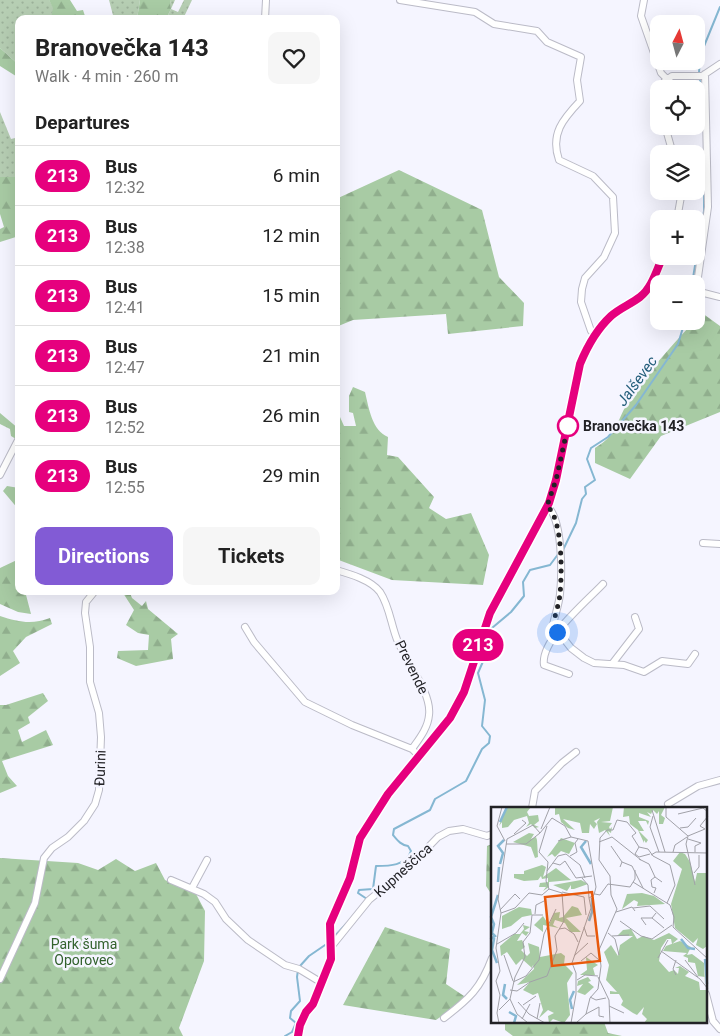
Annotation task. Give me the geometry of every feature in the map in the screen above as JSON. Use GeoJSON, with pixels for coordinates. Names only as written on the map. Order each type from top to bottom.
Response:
{"type":"FeatureCollection","features":[{"type":"Feature","properties":{"kind":"street"},"geometry":{"type":"LineString","coordinates":[[265,15],[266,0]]}},
{"type":"Feature","properties":{"kind":"street"},"geometry":{"type":"LineString","coordinates":[[400,0],[476,12],[494,24],[538,31],[547,42],[581,57],[577,80],[580,100],[560,123],[555,150],[559,160],[593,176],[613,197],[615,233],[604,257],[585,278],[582,289],[581,302],[595,335]]}},
{"type":"Feature","properties":{"kind":"street"},"geometry":{"type":"LineString","coordinates":[[644,0],[641,16],[661,73],[667,78],[672,76],[701,76],[719,66]]}},
{"type":"Feature","properties":{"kind":"street"},"geometry":{"type":"LineString","coordinates":[[701,76],[708,207],[696,291],[720,297]]}},
{"type":"Feature","properties":{"kind":"street"},"geometry":{"type":"LineString","coordinates":[[298,1036],[300,1025],[306,1012],[313,1004],[331,959],[330,924],[350,878],[360,838],[388,794],[443,730],[464,692],[490,613],[547,506],[558,472],[580,364],[595,335],[610,316],[641,296],[648,287],[659,265]]}},
{"type":"Feature","properties":{"kind":"street"},"geometry":{"type":"LineString","coordinates":[[0,475],[15,446]]}},
{"type":"Feature","properties":{"kind":"street"},"geometry":{"type":"LineString","coordinates":[[547,506],[555,514],[562,562],[560,596],[553,625],[571,648],[594,663],[624,665],[644,672],[662,661],[688,664],[695,654]]}},
{"type":"Feature","properties":{"kind":"street"},"geometry":{"type":"LineString","coordinates":[[703,543],[720,544]]}},
{"type":"Feature","properties":{"kind":"street","name":"Prevende"},"geometry":{"type":"LineString","coordinates":[[340,571],[350,574],[379,591],[387,606],[397,640],[428,700],[430,714],[427,724],[412,749]]}},
{"type":"Feature","properties":{"kind":"street"},"geometry":{"type":"LineString","coordinates":[[569,674],[544,666],[545,652],[557,632],[603,584]]}},
{"type":"Feature","properties":{"kind":"street","name":"Đurini"},"geometry":{"type":"LineString","coordinates":[[0,979],[35,903],[44,858],[52,848],[68,837],[84,821],[95,804],[99,790],[99,713],[90,682],[90,647],[85,613],[86,602],[92,595]]}},
{"type":"Feature","properties":{"kind":"street"},"geometry":{"type":"LineString","coordinates":[[612,664],[639,629],[635,617]]}},
{"type":"Feature","properties":{"kind":"street"},"geometry":{"type":"LineString","coordinates":[[245,627],[254,642],[305,702],[352,725],[412,749],[420,757]]}},
{"type":"Feature","properties":{"kind":"street"},"geometry":{"type":"LineString","coordinates":[[532,807],[535,791],[562,763],[576,752]]}},
{"type":"Feature","properties":{"kind":"street"},"geometry":{"type":"LineString","coordinates":[[668,804],[698,786],[720,780]]}},
{"type":"Feature","properties":{"kind":"street","name":"Kupneščica"},"geometry":{"type":"LineString","coordinates":[[331,944],[369,900],[408,868],[438,837],[449,831],[463,830],[487,836],[491,834]]}},
{"type":"Feature","properties":{"kind":"street"},"geometry":{"type":"LineString","coordinates":[[192,888],[207,860]]}},
{"type":"Feature","properties":{"kind":"street"},"geometry":{"type":"LineString","coordinates":[[171,880],[192,888],[215,902],[226,919],[248,940],[285,965],[299,969],[322,982]]}},
{"type":"Feature","properties":{"kind":"street"},"geometry":{"type":"LineString","coordinates":[[444,1018],[472,996],[484,979],[491,961]]}},
{"type":"Feature","properties":{"kind":"street"},"geometry":{"type":"LineString","coordinates":[[708,1002],[713,1021],[720,1030]]}},
{"type":"Feature","properties":{"kind":"green space"},"geometry":{"type":"Polygon","coordinates":[[[0,0],[49,0],[54,8],[52,15],[15,15],[15,61],[0,48],[0,0]]]}},
{"type":"Feature","properties":{"kind":"green space"},"geometry":{"type":"Polygon","coordinates":[[[49,0],[70,0],[77,11],[83,10],[85,15],[52,15],[53,8],[49,0]]]}},
{"type":"Feature","properties":{"kind":"green space"},"geometry":{"type":"Polygon","coordinates":[[[109,0],[140,0],[138,15],[113,15],[109,0]]]}},
{"type":"Feature","properties":{"kind":"green space"},"geometry":{"type":"Polygon","coordinates":[[[140,0],[170,0],[171,9],[168,15],[138,15],[140,0]]]}},
{"type":"Feature","properties":{"kind":"green space"},"geometry":{"type":"Polygon","coordinates":[[[170,0],[175,0],[171,9],[170,0]]]}},
{"type":"Feature","properties":{"kind":"green space"},"geometry":{"type":"Polygon","coordinates":[[[184,0],[192,0],[185,15],[168,15],[171,9],[178,12],[184,0]]]}},
{"type":"Feature","properties":{"kind":"green space"},"geometry":{"type":"Polygon","coordinates":[[[0,48],[15,61],[15,75],[0,66],[0,48]]]}},
{"type":"Feature","properties":{"kind":"green space"},"geometry":{"type":"Polygon","coordinates":[[[0,112],[11,139],[15,138],[15,177],[0,177],[0,112]]]}},
{"type":"Feature","properties":{"kind":"green space"},"geometry":{"type":"Polygon","coordinates":[[[399,170],[482,210],[499,277],[524,303],[523,326],[448,334],[446,314],[353,320],[340,325],[340,197],[399,170]]]}},
{"type":"Feature","properties":{"kind":"green space"},"geometry":{"type":"Polygon","coordinates":[[[0,177],[15,177],[15,237],[0,242],[0,229],[4,227],[0,214],[0,177]]]}},
{"type":"Feature","properties":{"kind":"green space"},"geometry":{"type":"Polygon","coordinates":[[[705,315],[720,326],[720,412],[661,436],[630,479],[595,463],[595,448],[603,443],[613,432],[625,407],[638,387],[686,330],[705,330],[705,315]]]}},
{"type":"Feature","properties":{"kind":"green space"},"geometry":{"type":"Polygon","coordinates":[[[353,387],[365,392],[375,424],[388,437],[387,455],[398,457],[434,497],[429,508],[446,519],[471,513],[489,555],[483,585],[392,580],[340,560],[340,417],[344,426],[356,426],[353,413],[349,412],[349,396],[353,387]]]}},
{"type":"Feature","properties":{"kind":"green space"},"geometry":{"type":"Polygon","coordinates":[[[0,413],[15,426],[15,438],[11,436],[10,429],[0,424],[0,413]]]}},
{"type":"Feature","properties":{"kind":"green space"},"geometry":{"type":"Polygon","coordinates":[[[7,486],[15,487],[15,505],[3,491],[7,486]]]}},
{"type":"Feature","properties":{"kind":"green space"},"geometry":{"type":"Polygon","coordinates":[[[15,561],[15,595],[26,595],[31,614],[18,612],[0,604],[0,568],[15,561]]]}},
{"type":"Feature","properties":{"kind":"green space"},"geometry":{"type":"Polygon","coordinates":[[[124,595],[131,595],[142,606],[146,601],[148,609],[178,634],[171,639],[173,659],[136,666],[117,658],[118,651],[148,650],[149,635],[138,633],[126,625],[134,610],[124,595]]]}},
{"type":"Feature","properties":{"kind":"green space"},"geometry":{"type":"Polygon","coordinates":[[[0,616],[25,622],[50,618],[52,624],[26,637],[13,651],[20,663],[0,676],[0,616]]]}},
{"type":"Feature","properties":{"kind":"green space"},"geometry":{"type":"Polygon","coordinates":[[[43,693],[48,701],[28,717],[30,723],[18,730],[22,742],[46,730],[53,745],[2,761],[8,776],[17,786],[0,793],[0,705],[6,705],[43,693]]]}},
{"type":"Feature","properties":{"kind":"green space"},"geometry":{"type":"Polygon","coordinates":[[[491,844],[491,894],[486,886],[487,846],[491,844]]]}},
{"type":"Feature","properties":{"kind":"green space","name":"Park šuma Oporovec"},"geometry":{"type":"Polygon","coordinates":[[[0,858],[78,863],[98,870],[116,859],[135,871],[156,863],[165,880],[196,894],[205,911],[204,961],[179,1028],[183,1036],[0,1036],[0,858]]]}},
{"type":"Feature","properties":{"kind":"green space"},"geometry":{"type":"Polygon","coordinates":[[[385,927],[450,949],[446,984],[467,998],[436,1020],[343,1005],[385,927]]]}},
{"type":"Feature","properties":{"kind":"green space"},"geometry":{"type":"Polygon","coordinates":[[[505,1024],[605,1024],[608,1033],[622,1036],[513,1036],[505,1030],[505,1024]]]}},
{"type":"Feature","properties":{"kind":"waterway","name":"Jalševec"},"geometry":{"type":"LineString","coordinates":[[699,73],[700,56],[720,7]]}},
{"type":"Feature","properties":{"kind":"waterway","name":"Jalševec"},"geometry":{"type":"LineString","coordinates":[[693,275],[704,211],[704,200]]}},
{"type":"Feature","properties":{"kind":"waterway","name":"Jalševec"},"geometry":{"type":"LineString","coordinates":[[563,550],[576,523],[582,499],[586,494],[585,487],[595,480],[587,459],[591,448],[608,437],[636,405],[678,344],[682,330]]}},
{"type":"Feature","properties":{"kind":"waterway","name":"Jalševec"},"geometry":{"type":"LineString","coordinates":[[367,899],[358,893],[359,890],[373,889],[376,866],[397,864],[405,860],[411,851],[408,846],[401,844],[393,835],[394,829],[430,810],[435,799],[466,781],[482,749],[489,743],[490,736],[482,726],[485,700],[478,673],[491,643],[492,628],[511,612],[524,596],[523,582],[530,570],[550,565],[559,553]]}},
{"type":"Feature","properties":{"kind":"waterway","name":"Jalševec"},"geometry":{"type":"LineString","coordinates":[[333,938],[347,923]]}},
{"type":"Feature","properties":{"kind":"waterway","name":"Jalševec"},"geometry":{"type":"LineString","coordinates":[[300,966],[309,956],[328,943]]}},
{"type":"Feature","properties":{"kind":"waterway","name":"Jalševec"},"geometry":{"type":"LineString","coordinates":[[285,1036],[292,1032],[296,1023],[290,1018],[291,1011],[300,1001],[298,970]]}},
{"type":"Feature","properties":{"kind":"bus line","name":"213"},"geometry":{"type":"LineString","coordinates":[[298,1036],[300,1025],[306,1012],[313,1004],[331,959],[330,924],[350,878],[360,838],[369,820],[388,794],[443,730],[450,718],[464,692],[483,629],[490,613],[549,503],[567,431],[580,364],[584,354],[595,335],[610,316],[641,296],[648,287],[659,265]]}},
{"type":"Feature","properties":{"kind":"place","name":"Branovečka 143"},"geometry":{"type":"Point","coordinates":[568,426]}},
{"type":"Feature","properties":{"kind":"route"},"geometry":{"type":"LineString","coordinates":[[557,632],[553,625],[560,596],[562,562],[555,514],[547,506],[556,480],[568,426]]}}]}
